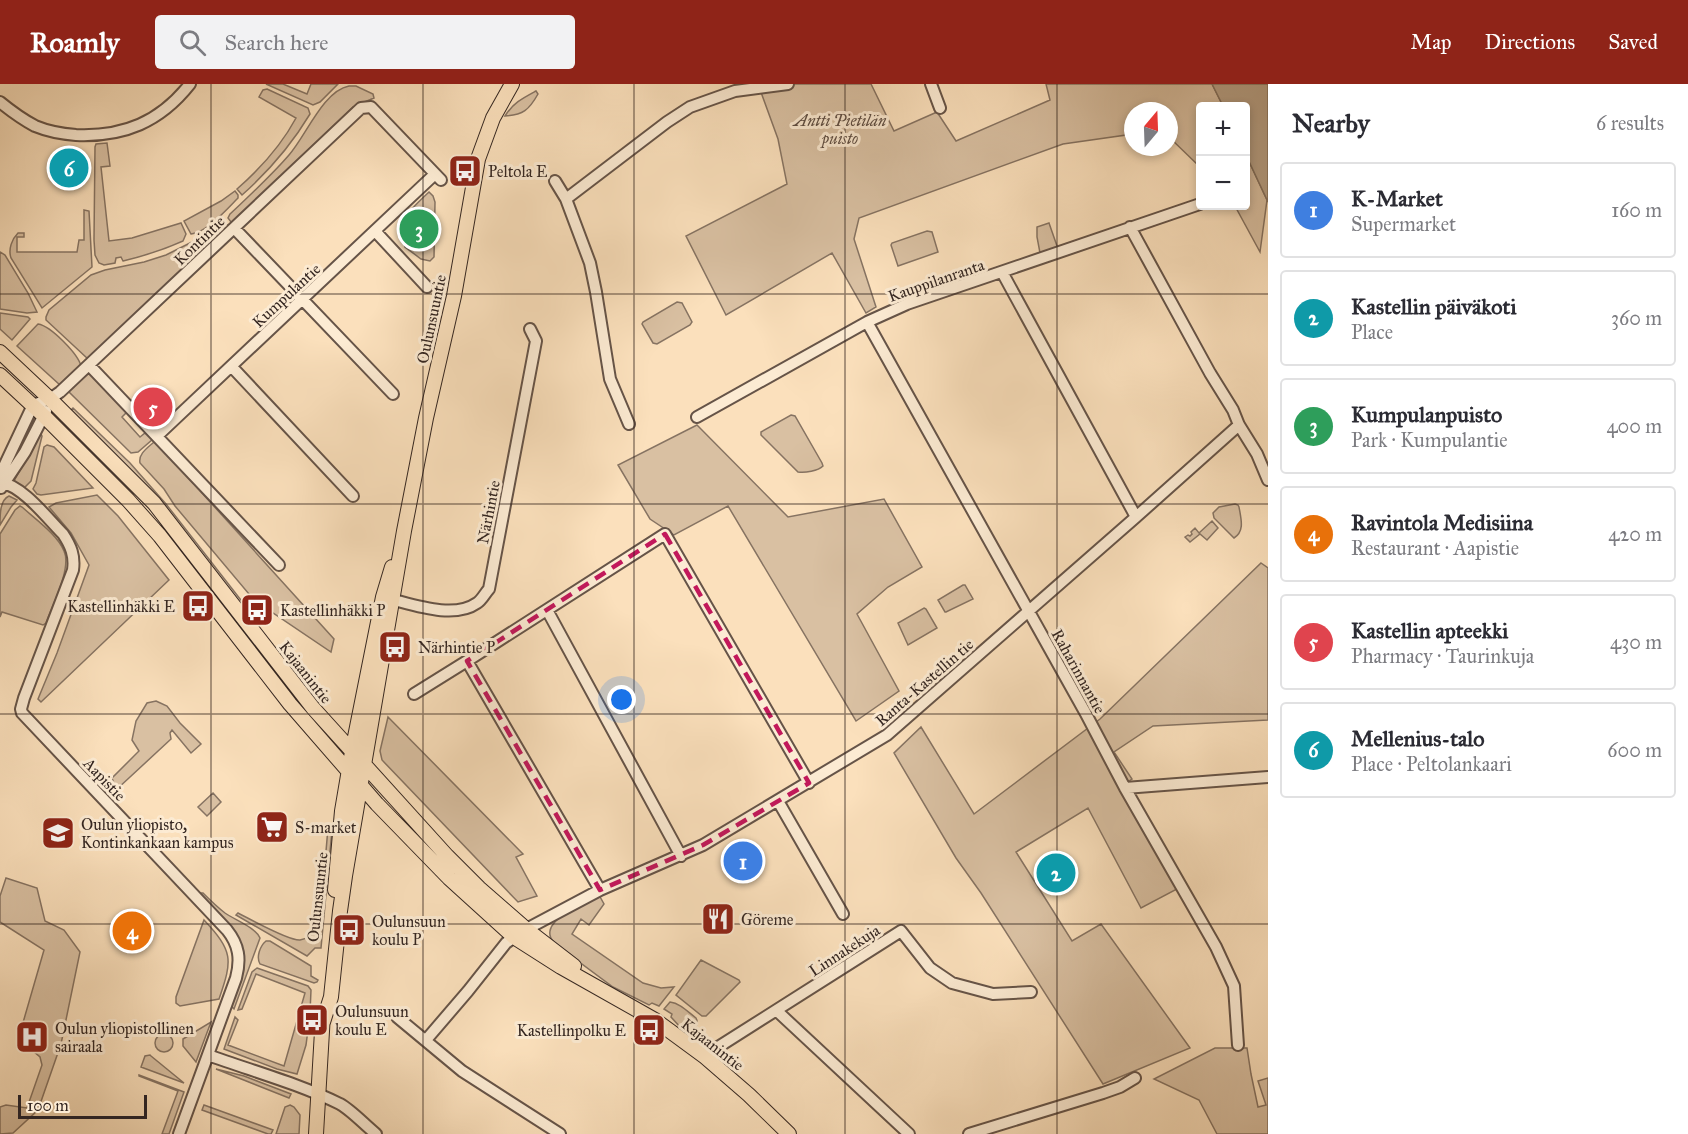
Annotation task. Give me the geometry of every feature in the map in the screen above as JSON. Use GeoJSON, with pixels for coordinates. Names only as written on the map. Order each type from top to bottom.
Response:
{"type":"FeatureCollection","features":[{"type":"Feature","properties":{"kind":"main road","name":"Oulunsuuntie"},"geometry":{"type":"LineString","coordinates":[[316,1134],[323,1022],[322,996],[342,811],[352,752],[404,531],[453,296],[478,159],[493,118],[513,84]]}},
{"type":"Feature","properties":{"kind":"main road","name":"Kajaanintie"},"geometry":{"type":"LineString","coordinates":[[0,352],[154,503],[313,708],[447,856],[521,933]]}},
{"type":"Feature","properties":{"kind":"main road","name":"Kajaanintie"},"geometry":{"type":"LineString","coordinates":[[0,375],[128,500],[160,536],[290,704],[361,786],[449,878],[521,933],[606,992],[655,1020],[704,1056],[789,1134]]}},
{"type":"Feature","properties":{"kind":"main road","name":"Oulunsuuntie"},"geometry":{"type":"LineString","coordinates":[[323,1022],[331,997],[340,910],[361,786],[388,598]]}},
{"type":"Feature","properties":{"kind":"street"},"geometry":{"type":"LineString","coordinates":[[0,102],[37,127],[66,134],[92,136],[131,128],[152,118],[183,94],[190,84]]}},
{"type":"Feature","properties":{"kind":"street"},"geometry":{"type":"LineString","coordinates":[[566,198],[690,107],[735,90],[786,84]]}},
{"type":"Feature","properties":{"kind":"street"},"geometry":{"type":"LineString","coordinates":[[930,84],[940,108]]}},
{"type":"Feature","properties":{"kind":"street","name":"Kontintie"},"geometry":{"type":"LineString","coordinates":[[50,399],[89,365],[361,108],[371,107],[438,177]]}},
{"type":"Feature","properties":{"kind":"street","name":"Kumpulantie"},"geometry":{"type":"LineString","coordinates":[[158,436],[375,231],[438,177]]}},
{"type":"Feature","properties":{"kind":"street"},"geometry":{"type":"LineString","coordinates":[[555,181],[566,198],[590,263],[610,379],[629,424]]}},
{"type":"Feature","properties":{"kind":"street","name":"Kauppilanranta"},"geometry":{"type":"LineString","coordinates":[[697,417],[867,322],[907,304],[1196,205]]}},
{"type":"Feature","properties":{"kind":"street"},"geometry":{"type":"LineString","coordinates":[[1130,227],[1210,373],[1233,410],[1268,480]]}},
{"type":"Feature","properties":{"kind":"street"},"geometry":{"type":"LineString","coordinates":[[234,228],[393,394]]}},
{"type":"Feature","properties":{"kind":"street"},"geometry":{"type":"LineString","coordinates":[[375,231],[427,287]]}},
{"type":"Feature","properties":{"kind":"street"},"geometry":{"type":"LineString","coordinates":[[1002,272],[1136,518]]}},
{"type":"Feature","properties":{"kind":"street","name":"Raharinnantie"},"geometry":{"type":"LineString","coordinates":[[867,322],[1125,788],[1216,947],[1233,986],[1238,1045]]}},
{"type":"Feature","properties":{"kind":"street","name":"Närhintie"},"geometry":{"type":"LineString","coordinates":[[388,598],[445,611],[461,610],[478,603],[489,589],[536,341],[530,329]]}},
{"type":"Feature","properties":{"kind":"street"},"geometry":{"type":"LineString","coordinates":[[89,365],[279,565]]}},
{"type":"Feature","properties":{"kind":"street"},"geometry":{"type":"LineString","coordinates":[[232,367],[353,496]]}},
{"type":"Feature","properties":{"kind":"street"},"geometry":{"type":"LineString","coordinates":[[1,481],[33,405],[50,399]]}},
{"type":"Feature","properties":{"kind":"street"},"geometry":{"type":"LineString","coordinates":[[1,481],[25,452],[44,416],[50,399]]}},
{"type":"Feature","properties":{"kind":"street","name":"Ranta-Kastellin tie"},"geometry":{"type":"LineString","coordinates":[[426,1040],[506,943],[521,933],[600,890],[703,845],[887,735],[1136,518],[1239,424]]}},
{"type":"Feature","properties":{"kind":"street","name":"Aapistie"},"geometry":{"type":"LineString","coordinates":[[1,481],[24,494],[63,534],[74,555],[73,570],[24,698],[22,713],[235,940],[240,965],[208,1055]]}},
{"type":"Feature","properties":{"kind":"street"},"geometry":{"type":"LineString","coordinates":[[414,694],[665,534],[809,783]]}},
{"type":"Feature","properties":{"kind":"street"},"geometry":{"type":"LineString","coordinates":[[547,610],[681,856]]}},
{"type":"Feature","properties":{"kind":"street"},"geometry":{"type":"LineString","coordinates":[[467,661],[600,890]]}},
{"type":"Feature","properties":{"kind":"street"},"geometry":{"type":"LineString","coordinates":[[1125,788],[1268,777]]}},
{"type":"Feature","properties":{"kind":"street"},"geometry":{"type":"LineString","coordinates":[[778,801],[843,914]]}},
{"type":"Feature","properties":{"kind":"street","name":"Linnakekuja"},"geometry":{"type":"LineString","coordinates":[[704,1056],[901,931],[930,968],[952,983],[993,994],[1031,992]]}},
{"type":"Feature","properties":{"kind":"street"},"geometry":{"type":"LineString","coordinates":[[777,1011],[909,1134]]}},
{"type":"Feature","properties":{"kind":"street"},"geometry":{"type":"LineString","coordinates":[[397,1017],[462,1071],[560,1134]]}},
{"type":"Feature","properties":{"kind":"street"},"geometry":{"type":"LineString","coordinates":[[179,1134],[208,1055],[299,1086],[341,1105],[376,1134]]}},
{"type":"Feature","properties":{"kind":"street"},"geometry":{"type":"LineString","coordinates":[[969,1134],[1103,1093],[1135,1078]]}},
{"type":"Feature","properties":{"kind":"highlighted area"},"geometry":{"type":"Polygon","coordinates":[[[665,534],[809,783],[703,845],[600,890],[467,661],[665,534]]]}},
{"type":"Feature","properties":{"kind":"green space"},"geometry":{"type":"Polygon","coordinates":[[[266,84],[283,84],[307,94],[311,84],[338,84],[320,102],[313,105],[266,84]]]}},
{"type":"Feature","properties":{"kind":"green space","name":"Antti Pietilän puisto"},"geometry":{"type":"Polygon","coordinates":[[[758,84],[871,84],[894,131],[937,112],[956,141],[1050,100],[1046,84],[1212,84],[1221,102],[1196,102],[1196,163],[1178,146],[1178,102],[1124,102],[1124,135],[1063,144],[859,218],[854,239],[876,307],[866,313],[832,253],[726,315],[686,236],[787,184],[778,139],[758,84]]]}},
{"type":"Feature","properties":{"kind":"green space"},"geometry":{"type":"Polygon","coordinates":[[[349,86],[356,86],[373,94],[374,98],[353,107],[231,222],[228,218],[230,214],[289,155],[323,105],[331,96],[349,86]]]}},
{"type":"Feature","properties":{"kind":"green space"},"geometry":{"type":"Polygon","coordinates":[[[267,89],[308,108],[310,114],[279,157],[242,195],[237,189],[270,156],[296,118],[259,97],[263,90],[267,89]]]}},
{"type":"Feature","properties":{"kind":"green space"},"geometry":{"type":"Polygon","coordinates":[[[536,91],[538,94],[525,111],[505,116],[515,104],[536,91]]]}},
{"type":"Feature","properties":{"kind":"green space"},"geometry":{"type":"Polygon","coordinates":[[[107,143],[110,166],[101,167],[109,241],[132,238],[181,223],[186,234],[183,241],[131,259],[123,261],[121,257],[116,258],[115,263],[104,265],[99,263],[95,255],[94,240],[95,147],[96,144],[107,143]]]}},
{"type":"Feature","properties":{"kind":"green space"},"geometry":{"type":"Polygon","coordinates":[[[1250,164],[1267,200],[1260,252],[1237,210],[1250,210],[1250,164]]]}},
{"type":"Feature","properties":{"kind":"green space"},"geometry":{"type":"Polygon","coordinates":[[[235,191],[238,198],[222,214],[203,230],[191,234],[184,221],[235,191]]]}},
{"type":"Feature","properties":{"kind":"green space"},"geometry":{"type":"Polygon","coordinates":[[[429,192],[435,202],[434,257],[430,261],[421,259],[405,247],[408,215],[429,192]]]}},
{"type":"Feature","properties":{"kind":"green space"},"geometry":{"type":"Polygon","coordinates":[[[84,210],[89,211],[92,267],[42,308],[11,258],[12,241],[18,233],[24,233],[24,237],[17,237],[17,252],[77,252],[79,240],[84,240],[84,210]]]}},
{"type":"Feature","properties":{"kind":"green space"},"geometry":{"type":"Polygon","coordinates":[[[222,222],[227,225],[227,228],[88,359],[46,320],[49,310],[91,275],[166,255],[196,240],[222,222]]]}},
{"type":"Feature","properties":{"kind":"green space"},"geometry":{"type":"Polygon","coordinates":[[[1049,223],[1057,246],[1042,254],[1037,237],[1037,227],[1049,223]]]}},
{"type":"Feature","properties":{"kind":"green space"},"geometry":{"type":"Polygon","coordinates":[[[927,231],[932,232],[938,252],[898,266],[892,243],[927,231]]]}},
{"type":"Feature","properties":{"kind":"green space"},"geometry":{"type":"Polygon","coordinates":[[[0,252],[5,255],[37,312],[27,313],[0,309],[0,252]]]}},
{"type":"Feature","properties":{"kind":"green space"},"geometry":{"type":"Polygon","coordinates":[[[677,302],[682,303],[692,322],[657,344],[653,343],[643,322],[677,302]]]}},
{"type":"Feature","properties":{"kind":"green space"},"geometry":{"type":"Polygon","coordinates":[[[0,313],[30,319],[12,340],[0,329],[0,313]]]}},
{"type":"Feature","properties":{"kind":"green space"},"geometry":{"type":"Polygon","coordinates":[[[38,324],[63,341],[81,366],[60,385],[17,346],[38,324]]]}},
{"type":"Feature","properties":{"kind":"green space"},"geometry":{"type":"Polygon","coordinates":[[[90,372],[127,412],[122,417],[140,437],[145,433],[153,439],[138,452],[131,453],[68,391],[90,372]]]}},
{"type":"Feature","properties":{"kind":"green space"},"geometry":{"type":"Polygon","coordinates":[[[73,408],[130,463],[166,504],[251,613],[235,598],[70,411],[73,408]]]}},
{"type":"Feature","properties":{"kind":"green space"},"geometry":{"type":"Polygon","coordinates":[[[791,415],[795,416],[822,463],[821,468],[798,472],[761,435],[761,432],[791,415]]]}},
{"type":"Feature","properties":{"kind":"green space"},"geometry":{"type":"Polygon","coordinates":[[[697,425],[788,517],[884,499],[922,567],[888,587],[857,614],[899,691],[856,721],[728,506],[674,535],[650,519],[618,465],[697,425]]]}},
{"type":"Feature","properties":{"kind":"green space"},"geometry":{"type":"Polygon","coordinates":[[[41,434],[31,481],[22,490],[14,481],[41,434]]]}},
{"type":"Feature","properties":{"kind":"green space"},"geometry":{"type":"Polygon","coordinates":[[[155,441],[334,639],[331,652],[254,600],[175,506],[164,489],[140,463],[142,453],[155,441]]]}},
{"type":"Feature","properties":{"kind":"green space"},"geometry":{"type":"Polygon","coordinates":[[[47,445],[54,447],[93,488],[37,494],[33,489],[44,447],[47,445]]]}},
{"type":"Feature","properties":{"kind":"green space"},"geometry":{"type":"Polygon","coordinates":[[[97,495],[118,516],[169,580],[41,702],[38,699],[89,565],[71,533],[49,507],[56,503],[97,495]]]}},
{"type":"Feature","properties":{"kind":"green space"},"geometry":{"type":"Polygon","coordinates":[[[9,496],[17,500],[0,525],[2,504],[9,496]]]}},
{"type":"Feature","properties":{"kind":"green space"},"geometry":{"type":"Polygon","coordinates":[[[1235,504],[1239,507],[1241,524],[1240,532],[1234,538],[1214,518],[1213,513],[1219,507],[1235,504]]]}},
{"type":"Feature","properties":{"kind":"green space"},"geometry":{"type":"Polygon","coordinates":[[[20,506],[57,539],[66,558],[60,587],[46,623],[43,625],[2,612],[0,617],[0,534],[20,506]]]}},
{"type":"Feature","properties":{"kind":"green space"},"geometry":{"type":"Polygon","coordinates":[[[1212,521],[1218,528],[1207,540],[1200,534],[1190,542],[1185,537],[1190,536],[1195,528],[1199,533],[1212,521]]]}},
{"type":"Feature","properties":{"kind":"green space"},"geometry":{"type":"Polygon","coordinates":[[[1261,563],[1268,568],[1268,720],[1153,726],[1114,752],[1132,779],[1120,787],[1177,889],[1141,908],[1088,808],[1016,852],[1072,941],[1101,924],[1190,1048],[1103,1084],[981,893],[956,858],[894,753],[921,727],[974,814],[1100,719],[1261,563]]]}},
{"type":"Feature","properties":{"kind":"green space"},"geometry":{"type":"Polygon","coordinates":[[[963,585],[973,599],[945,612],[938,600],[963,585]]]}},
{"type":"Feature","properties":{"kind":"green space"},"geometry":{"type":"Polygon","coordinates":[[[924,608],[937,628],[908,645],[898,623],[924,608]]]}},
{"type":"Feature","properties":{"kind":"green space"},"geometry":{"type":"Polygon","coordinates":[[[156,701],[167,706],[201,744],[191,753],[172,730],[171,739],[116,790],[112,778],[139,751],[132,740],[136,721],[147,703],[156,701]]]}},
{"type":"Feature","properties":{"kind":"green space"},"geometry":{"type":"Polygon","coordinates":[[[388,717],[523,854],[516,857],[537,896],[518,902],[382,760],[380,751],[388,717]]]}},
{"type":"Feature","properties":{"kind":"green space"},"geometry":{"type":"Polygon","coordinates":[[[213,793],[221,802],[207,816],[198,807],[213,793]]]}},
{"type":"Feature","properties":{"kind":"green space"},"geometry":{"type":"Polygon","coordinates":[[[328,828],[332,830],[321,948],[315,948],[307,956],[236,915],[238,913],[295,939],[302,940],[312,934],[316,928],[317,910],[321,909],[328,828]]]}},
{"type":"Feature","properties":{"kind":"green space"},"geometry":{"type":"Polygon","coordinates":[[[6,878],[37,888],[45,921],[64,930],[80,952],[61,1044],[38,1110],[13,1133],[0,1134],[0,1107],[6,1105],[27,1108],[42,1065],[40,1057],[20,1040],[20,1033],[44,950],[0,922],[0,896],[6,878]]]}},
{"type":"Feature","properties":{"kind":"green space"},"geometry":{"type":"Polygon","coordinates":[[[200,893],[203,893],[225,913],[254,930],[260,938],[234,1009],[231,1006],[241,980],[244,965],[243,954],[236,935],[200,893]]]}},
{"type":"Feature","properties":{"kind":"green space"},"geometry":{"type":"Polygon","coordinates":[[[599,895],[604,904],[589,925],[581,919],[572,934],[643,983],[661,988],[674,987],[659,1006],[652,1003],[649,1005],[613,987],[555,944],[551,938],[552,925],[557,920],[599,895]]]}},
{"type":"Feature","properties":{"kind":"green space"},"geometry":{"type":"Polygon","coordinates":[[[204,920],[221,940],[228,956],[224,985],[219,999],[180,1006],[176,1003],[176,997],[204,920]]]}},
{"type":"Feature","properties":{"kind":"green space"},"geometry":{"type":"Polygon","coordinates":[[[266,941],[270,941],[311,966],[311,976],[318,980],[317,982],[314,983],[260,964],[259,952],[266,941]]]}},
{"type":"Feature","properties":{"kind":"green space"},"geometry":{"type":"Polygon","coordinates":[[[701,960],[740,982],[706,1016],[702,1016],[676,995],[701,960]]]}},
{"type":"Feature","properties":{"kind":"green space"},"geometry":{"type":"Polygon","coordinates":[[[257,968],[308,986],[311,990],[310,1013],[307,1013],[307,1022],[309,1022],[306,1045],[297,1074],[224,1049],[235,1017],[238,1020],[228,1045],[284,1066],[305,993],[256,974],[242,1009],[238,1010],[252,972],[257,968]]]}},
{"type":"Feature","properties":{"kind":"green space"},"geometry":{"type":"Polygon","coordinates":[[[670,1002],[681,1006],[696,1018],[697,1025],[689,1036],[687,1031],[671,1017],[672,1014],[664,1009],[670,1002]]]}},
{"type":"Feature","properties":{"kind":"green space"},"geometry":{"type":"Polygon","coordinates":[[[211,1022],[196,1062],[183,1046],[183,1039],[211,1022]]]}},
{"type":"Feature","properties":{"kind":"green space"},"geometry":{"type":"Polygon","coordinates":[[[164,1034],[170,1037],[173,1043],[170,1049],[164,1052],[158,1049],[155,1043],[158,1037],[164,1034]]]}},
{"type":"Feature","properties":{"kind":"green space"},"geometry":{"type":"Polygon","coordinates":[[[1215,1048],[1247,1048],[1258,1107],[1266,1105],[1258,1081],[1268,1078],[1268,1134],[1217,1134],[1199,1100],[1154,1079],[1215,1048]]]}},
{"type":"Feature","properties":{"kind":"green space"},"geometry":{"type":"Polygon","coordinates":[[[150,1055],[184,1083],[141,1067],[145,1056],[150,1055]]]}},
{"type":"Feature","properties":{"kind":"green space"},"geometry":{"type":"Polygon","coordinates":[[[216,1069],[244,1076],[291,1094],[289,1098],[216,1069]]]}},
{"type":"Feature","properties":{"kind":"green space"},"geometry":{"type":"Polygon","coordinates":[[[139,1075],[184,1092],[169,1134],[162,1134],[178,1091],[139,1075]]]}},
{"type":"Feature","properties":{"kind":"green space"},"geometry":{"type":"Polygon","coordinates":[[[204,1105],[273,1130],[271,1134],[268,1134],[202,1110],[204,1105]]]}},
{"type":"Feature","properties":{"kind":"green space"},"geometry":{"type":"Polygon","coordinates":[[[290,1105],[300,1115],[299,1134],[276,1134],[285,1107],[290,1105]]]}},
{"type":"Feature","properties":{"kind":"shaded area"},"geometry":{"type":"Polygon","coordinates":[[[1212,84],[1268,84],[1268,202],[1250,164],[1250,102],[1221,102],[1212,84]]]}},
{"type":"Feature","properties":{"kind":"place","name":"Mellenius-talo"},"geometry":{"type":"Point","coordinates":[69,168]}},
{"type":"Feature","properties":{"kind":"place","name":"Peltola E"},"geometry":{"type":"Point","coordinates":[465,171]}},
{"type":"Feature","properties":{"kind":"place","name":"Kumpulanpuisto"},"geometry":{"type":"Point","coordinates":[419,229]}},
{"type":"Feature","properties":{"kind":"place","name":"Kastellin apteekki"},"geometry":{"type":"Point","coordinates":[153,407]}},
{"type":"Feature","properties":{"kind":"place","name":"Kastellinhäkki E"},"geometry":{"type":"Point","coordinates":[198,606]}},
{"type":"Feature","properties":{"kind":"place","name":"Kastellinhäkki P"},"geometry":{"type":"Point","coordinates":[257,610]}},
{"type":"Feature","properties":{"kind":"place","name":"Närhintie P"},"geometry":{"type":"Point","coordinates":[395,647]}},
{"type":"Feature","properties":{"kind":"place","name":"S-market"},"geometry":{"type":"Point","coordinates":[272,827]}},
{"type":"Feature","properties":{"kind":"place","name":"Oulun yliopisto, Kontinkankaan kampus"},"geometry":{"type":"Point","coordinates":[58,833]}},
{"type":"Feature","properties":{"kind":"place","name":"K-Market"},"geometry":{"type":"Point","coordinates":[743,861]}},
{"type":"Feature","properties":{"kind":"place","name":"Kastellin päiväkoti"},"geometry":{"type":"Point","coordinates":[1056,873]}},
{"type":"Feature","properties":{"kind":"place","name":"Göreme"},"geometry":{"type":"Point","coordinates":[718,919]}},
{"type":"Feature","properties":{"kind":"place","name":"Oulunsuun koulu P"},"geometry":{"type":"Point","coordinates":[349,930]}},
{"type":"Feature","properties":{"kind":"place","name":"Ravintola Medisiina"},"geometry":{"type":"Point","coordinates":[132,931]}},
{"type":"Feature","properties":{"kind":"place","name":"Oulunsuun koulu E"},"geometry":{"type":"Point","coordinates":[312,1020]}},
{"type":"Feature","properties":{"kind":"place","name":"Kastellinpolku E"},"geometry":{"type":"Point","coordinates":[649,1030]}},
{"type":"Feature","properties":{"kind":"place","name":"Oulun yliopistollinen sairaala"},"geometry":{"type":"Point","coordinates":[32,1037]}}]}
